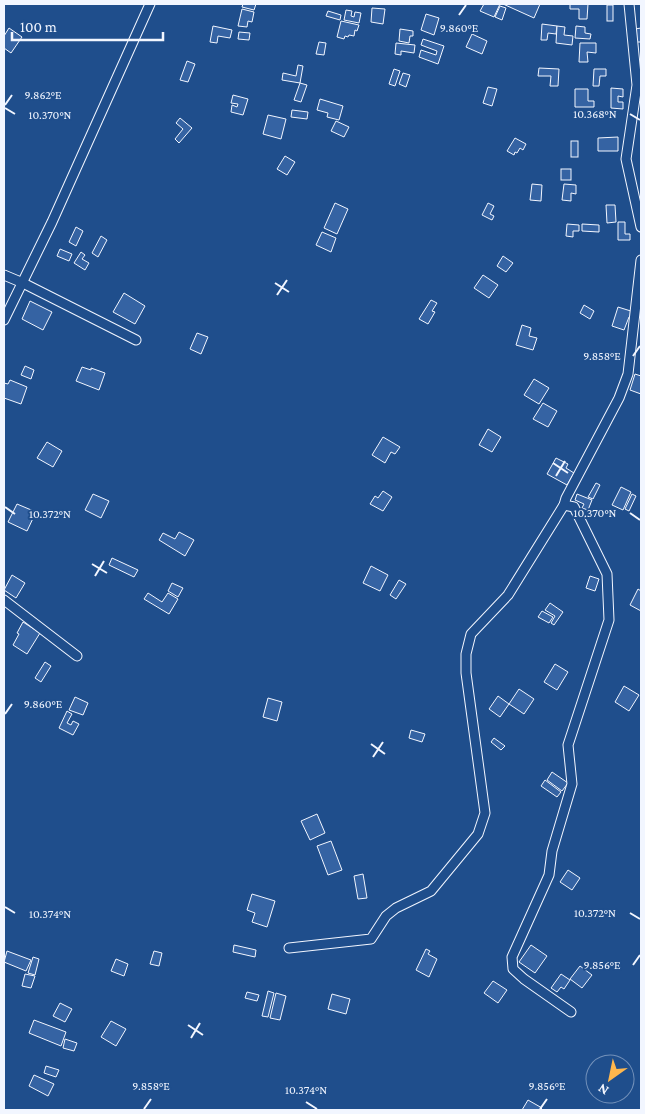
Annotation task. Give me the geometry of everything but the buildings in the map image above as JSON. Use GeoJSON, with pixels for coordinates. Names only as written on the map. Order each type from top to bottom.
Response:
{"type":"FeatureCollection","features":[{"type":"Feature","properties":{"kind":"street"},"geometry":{"type":"LineString","coordinates":[[4,320],[56,213],[150,4]]}},
{"type":"Feature","properties":{"kind":"street"},"geometry":{"type":"LineString","coordinates":[[629,4],[637,85],[626,159],[641,227]]}},
{"type":"Feature","properties":{"kind":"street"},"geometry":{"type":"LineString","coordinates":[[289,948],[371,939],[386,916],[396,908],[431,891],[478,834],[485,813],[466,673],[466,654],[471,634],[508,595],[564,505],[619,398],[628,374],[641,260]]}},
{"type":"Feature","properties":{"kind":"street"},"geometry":{"type":"LineString","coordinates":[[4,275],[136,340]]}},
{"type":"Feature","properties":{"kind":"street"},"geometry":{"type":"LineString","coordinates":[[564,505],[574,507],[607,574],[609,620],[568,745],[572,784],[552,851],[549,875],[512,957],[512,969],[571,1012]]}},
{"type":"Feature","properties":{"kind":"street"},"geometry":{"type":"LineString","coordinates":[[4,600],[77,656]]}}]}
